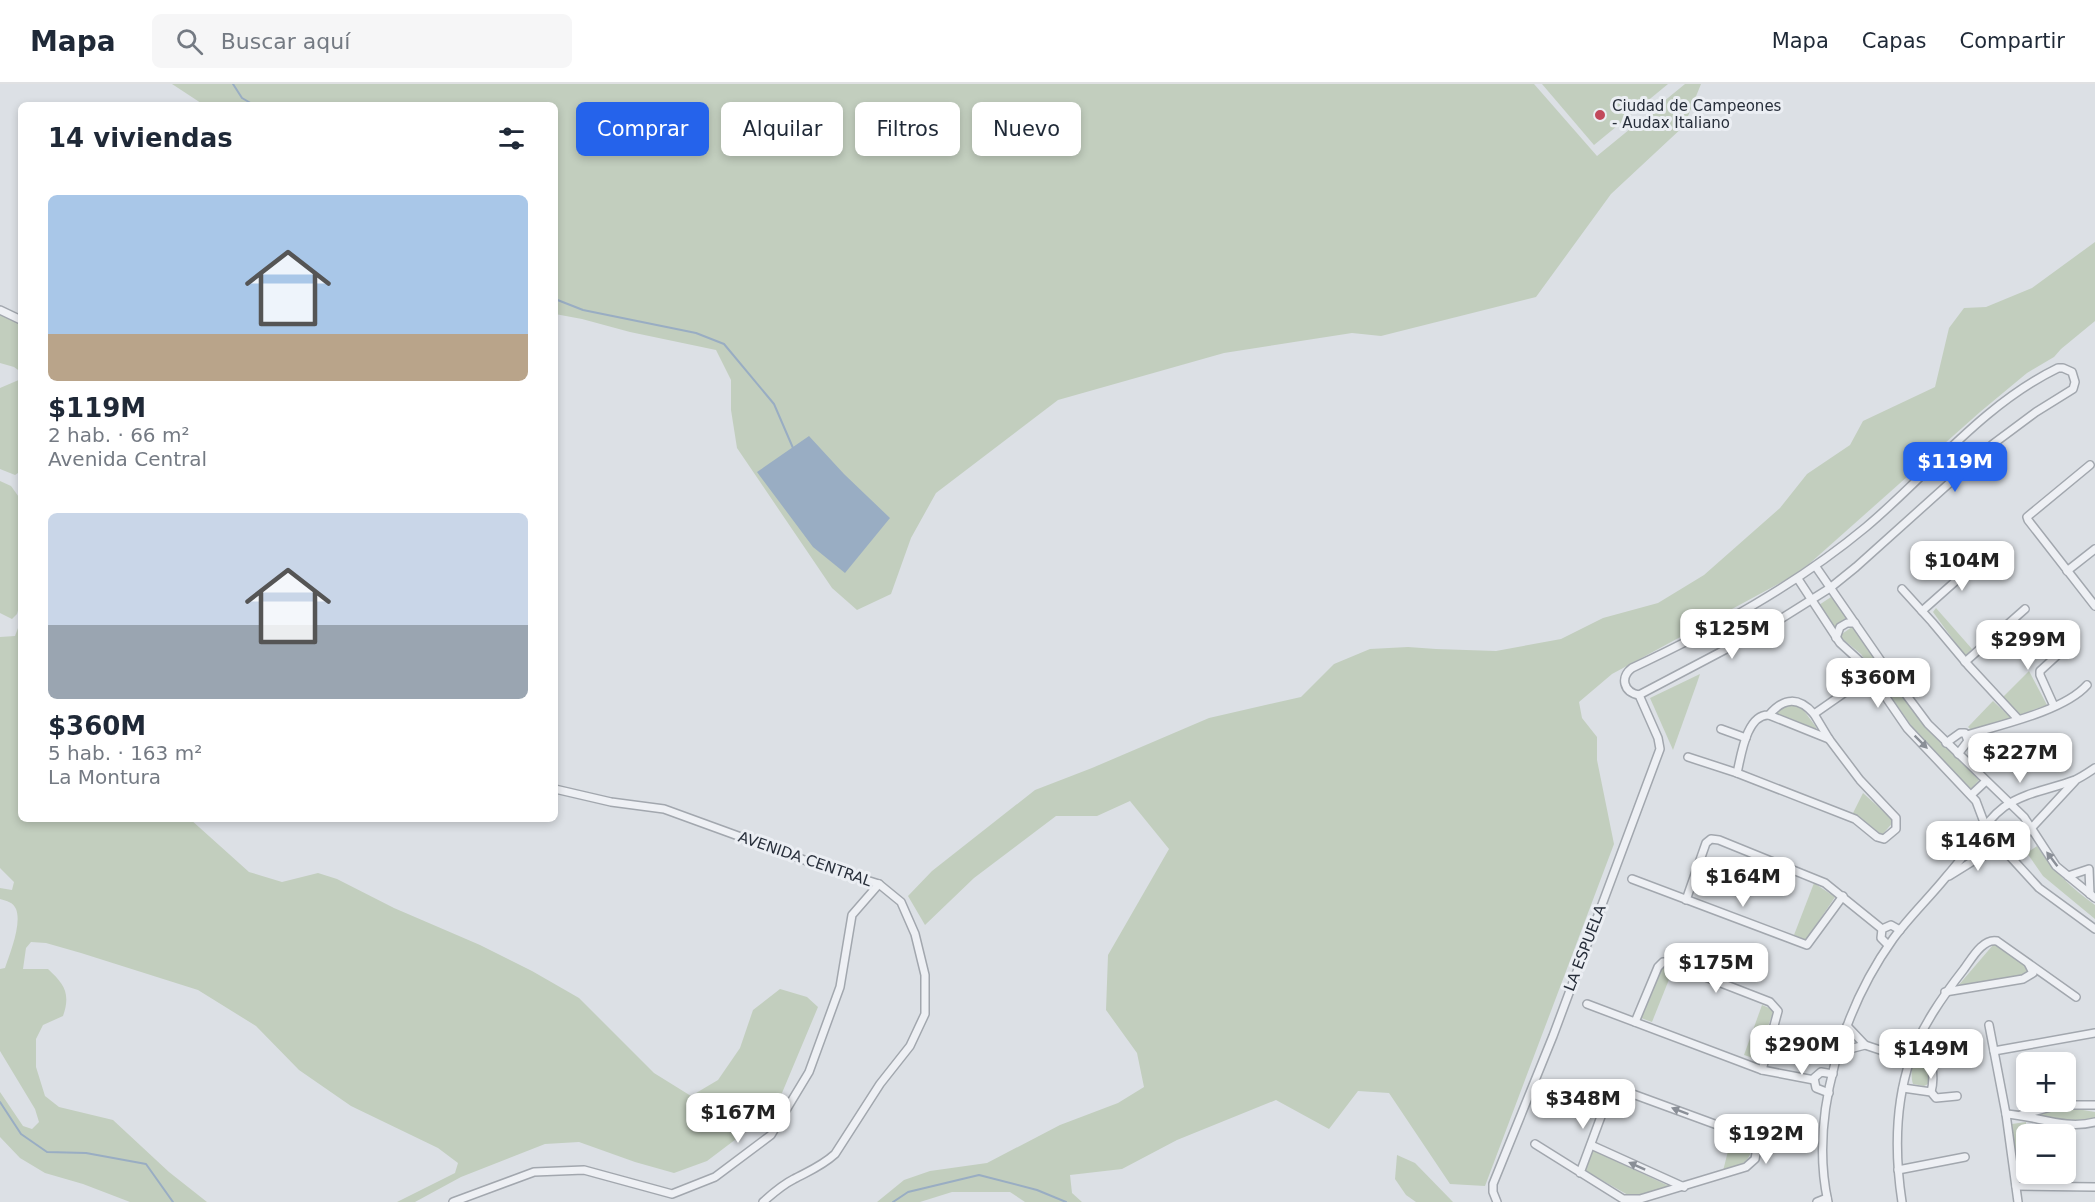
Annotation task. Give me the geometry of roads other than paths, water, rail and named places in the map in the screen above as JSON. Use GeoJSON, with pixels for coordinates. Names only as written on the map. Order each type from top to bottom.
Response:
{"type":"FeatureCollection","features":[{"type":"Feature","properties":{"kind":"street"},"geometry":{"type":"LineString","coordinates":[[0,310],[18,319]]}},
{"type":"Feature","properties":{"kind":"street"},"geometry":{"type":"LineString","coordinates":[[2058,368],[2072,372],[2075,382],[2073,389],[2036,412],[1984,452],[1830,588],[1745,639],[1639,695],[1631,693],[1625,686],[1625,675],[1632,668],[1719,624],[1816,567],[1867,526],[1964,435],[2004,402],[2058,368]]}},
{"type":"Feature","properties":{"kind":"street"},"geometry":{"type":"LineString","coordinates":[[2090,465],[2027,517],[2095,606]]}},
{"type":"Feature","properties":{"kind":"street"},"geometry":{"type":"LineString","coordinates":[[2067,571],[2095,549]]}},
{"type":"Feature","properties":{"kind":"street"},"geometry":{"type":"LineString","coordinates":[[1922,611],[1984,555]]}},
{"type":"Feature","properties":{"kind":"street"},"geometry":{"type":"LineString","coordinates":[[1816,567],[1918,711],[1946,743],[2010,803],[2032,828],[2050,859],[2092,896]]}},
{"type":"Feature","properties":{"kind":"street"},"geometry":{"type":"LineString","coordinates":[[1798,579],[1836,638],[1857,658],[1916,738],[1971,795],[1979,806],[1985,825],[2003,848],[2039,888],[2095,929]]}},
{"type":"Feature","properties":{"kind":"street"},"geometry":{"type":"LineString","coordinates":[[1902,589],[2018,719]]}},
{"type":"Feature","properties":{"kind":"street"},"geometry":{"type":"LineString","coordinates":[[1965,662],[2025,609]]}},
{"type":"Feature","properties":{"kind":"street"},"geometry":{"type":"LineString","coordinates":[[1836,638],[1840,627],[1847,623],[1855,623]]}},
{"type":"Feature","properties":{"kind":"street"},"geometry":{"type":"LineString","coordinates":[[2054,706],[2040,671],[2063,650]]}},
{"type":"Feature","properties":{"kind":"street"},"geometry":{"type":"LineString","coordinates":[[1864,667],[1855,677],[1857,684],[1865,689],[1876,683]]}},
{"type":"Feature","properties":{"kind":"street"},"geometry":{"type":"LineString","coordinates":[[1814,714],[1857,684]]}},
{"type":"Feature","properties":{"kind":"street"},"geometry":{"type":"LineString","coordinates":[[1946,743],[1960,732],[1967,735],[2054,706],[2079,693],[2087,686]]}},
{"type":"Feature","properties":{"kind":"street","name":"LA ESPUELA"},"geometry":{"type":"LineString","coordinates":[[1497,1202],[1493,1184],[1553,1036],[1660,749],[1659,738],[1639,695]]}},
{"type":"Feature","properties":{"kind":"street"},"geometry":{"type":"LineString","coordinates":[[1688,757],[1737,773],[1855,819],[1877,837],[1884,839],[1896,829],[1896,818],[1860,780],[1829,739],[1814,714],[1805,705],[1792,701],[1780,705],[1769,715]]}},
{"type":"Feature","properties":{"kind":"street"},"geometry":{"type":"LineString","coordinates":[[1737,773],[1752,724],[1764,715],[1829,739]]}},
{"type":"Feature","properties":{"kind":"street"},"geometry":{"type":"LineString","coordinates":[[1721,729],[1746,738]]}},
{"type":"Feature","properties":{"kind":"street"},"geometry":{"type":"LineString","coordinates":[[1958,754],[1968,741],[1967,735]]}},
{"type":"Feature","properties":{"kind":"street"},"geometry":{"type":"LineString","coordinates":[[1817,1202],[1828,1200],[1824,1147],[1829,1093],[1839,1052],[1847,1026],[1867,981],[1888,945],[1945,879],[1985,825],[2010,803],[2077,779],[2095,768]]}},
{"type":"Feature","properties":{"kind":"street"},"geometry":{"type":"LineString","coordinates":[[1945,879],[1978,858],[2017,840],[2032,828],[2077,779]]}},
{"type":"Feature","properties":{"kind":"street"},"geometry":{"type":"LineString","coordinates":[[1971,795],[1986,781]]}},
{"type":"Feature","properties":{"kind":"street","name":"AVENIDA CENTRAL"},"geometry":{"type":"LineString","coordinates":[[558,790],[611,802],[664,809],[818,865],[879,884],[901,902],[915,934],[925,975],[925,1014],[910,1046],[880,1084],[835,1154],[826,1163],[795,1178],[763,1202]]}},
{"type":"Feature","properties":{"kind":"street"},"geometry":{"type":"LineString","coordinates":[[1686,900],[1706,843],[1712,839],[1719,840],[1825,883],[1882,929]]}},
{"type":"Feature","properties":{"kind":"street"},"geometry":{"type":"LineString","coordinates":[[2068,876],[2089,869],[2095,861]]}},
{"type":"Feature","properties":{"kind":"street"},"geometry":{"type":"LineString","coordinates":[[2089,869],[2092,896]]}},
{"type":"Feature","properties":{"kind":"street"},"geometry":{"type":"LineString","coordinates":[[1632,879],[1807,945],[1843,896]]}},
{"type":"Feature","properties":{"kind":"street"},"geometry":{"type":"LineString","coordinates":[[453,1202],[534,1172],[584,1170],[672,1194],[715,1177],[771,1135],[809,1072],[840,987],[852,915],[879,884]]}},
{"type":"Feature","properties":{"kind":"street"},"geometry":{"type":"LineString","coordinates":[[1882,929],[1891,925],[1900,930]]}},
{"type":"Feature","properties":{"kind":"street"},"geometry":{"type":"LineString","coordinates":[[1882,929],[1881,938],[1888,945]]}},
{"type":"Feature","properties":{"kind":"street"},"geometry":{"type":"LineString","coordinates":[[1902,1202],[1898,1170],[1899,1114],[1910,1060],[1946,992],[1971,959],[1989,941],[1997,942],[2076,997]]}},
{"type":"Feature","properties":{"kind":"street"},"geometry":{"type":"LineString","coordinates":[[1635,1022],[1658,967],[1662,962],[1667,962],[1770,1002],[1776,1007],[1778,1011],[1762,1070]]}},
{"type":"Feature","properties":{"kind":"street"},"geometry":{"type":"LineString","coordinates":[[1946,992],[2023,980],[2033,973],[2028,964]]}},
{"type":"Feature","properties":{"kind":"street"},"geometry":{"type":"LineString","coordinates":[[1587,1004],[1762,1070],[1814,1080]]}},
{"type":"Feature","properties":{"kind":"street"},"geometry":{"type":"LineString","coordinates":[[1989,1024],[2006,1114],[2018,1202]]}},
{"type":"Feature","properties":{"kind":"street"},"geometry":{"type":"LineString","coordinates":[[1847,1026],[1865,1045],[1910,1060]]}},
{"type":"Feature","properties":{"kind":"street"},"geometry":{"type":"LineString","coordinates":[[1994,1051],[2095,1032]]}},
{"type":"Feature","properties":{"kind":"street"},"geometry":{"type":"LineString","coordinates":[[1922,1035],[1929,1051],[1933,1082],[1931,1092]]}},
{"type":"Feature","properties":{"kind":"street"},"geometry":{"type":"LineString","coordinates":[[1839,1052],[1865,1045]]}},
{"type":"Feature","properties":{"kind":"street"},"geometry":{"type":"LineString","coordinates":[[1814,1080],[1820,1072],[1833,1074]]}},
{"type":"Feature","properties":{"kind":"street"},"geometry":{"type":"LineString","coordinates":[[1814,1080],[1816,1088],[1829,1093]]}},
{"type":"Feature","properties":{"kind":"street"},"geometry":{"type":"LineString","coordinates":[[1903,1088],[1931,1092],[1936,1098],[1957,1096]]}},
{"type":"Feature","properties":{"kind":"street"},"geometry":{"type":"LineString","coordinates":[[1535,1144],[1580,1173],[1623,1199],[1648,1200],[1750,1165],[1757,1152],[1750,1137],[1620,1089],[1609,1095],[1580,1173]]}},
{"type":"Feature","properties":{"kind":"street"},"geometry":{"type":"LineString","coordinates":[[2021,1115],[2058,1105],[2095,1105]]}},
{"type":"Feature","properties":{"kind":"street"},"geometry":{"type":"LineString","coordinates":[[2006,1114],[2066,1125],[2095,1122]]}},
{"type":"Feature","properties":{"kind":"street"},"geometry":{"type":"LineString","coordinates":[[1591,1145],[1684,1187]]}},
{"type":"Feature","properties":{"kind":"street"},"geometry":{"type":"LineString","coordinates":[[1898,1170],[1965,1157]]}},
{"type":"Feature","properties":{"kind":"street"},"geometry":{"type":"LineString","coordinates":[[2016,1186],[2095,1187]]}},
{"type":"Feature","properties":{"kind":"water"},"geometry":{"type":"Polygon","coordinates":[[[809,436],[844,474],[890,518],[845,573],[813,547],[757,472],[809,436]]]}},
{"type":"Feature","properties":{"kind":"waterway"},"geometry":{"type":"LineString","coordinates":[[233,84],[242,98],[249,102]]}},
{"type":"Feature","properties":{"kind":"waterway"},"geometry":{"type":"LineString","coordinates":[[558,300],[583,310],[696,333],[724,344],[774,404],[793,448]]}},
{"type":"Feature","properties":{"kind":"waterway"},"geometry":{"type":"LineString","coordinates":[[0,1102],[21,1134],[47,1152],[86,1153],[146,1164],[173,1202]]}},
{"type":"Feature","properties":{"kind":"waterway"},"geometry":{"type":"LineString","coordinates":[[893,1202],[908,1192],[979,1175],[1037,1190],[1066,1202]]}},
{"type":"Feature","properties":{"kind":"place","name":"Ciudad de Campeones - Audax Italiano"},"geometry":{"type":"Point","coordinates":[1600,115]}}]}
